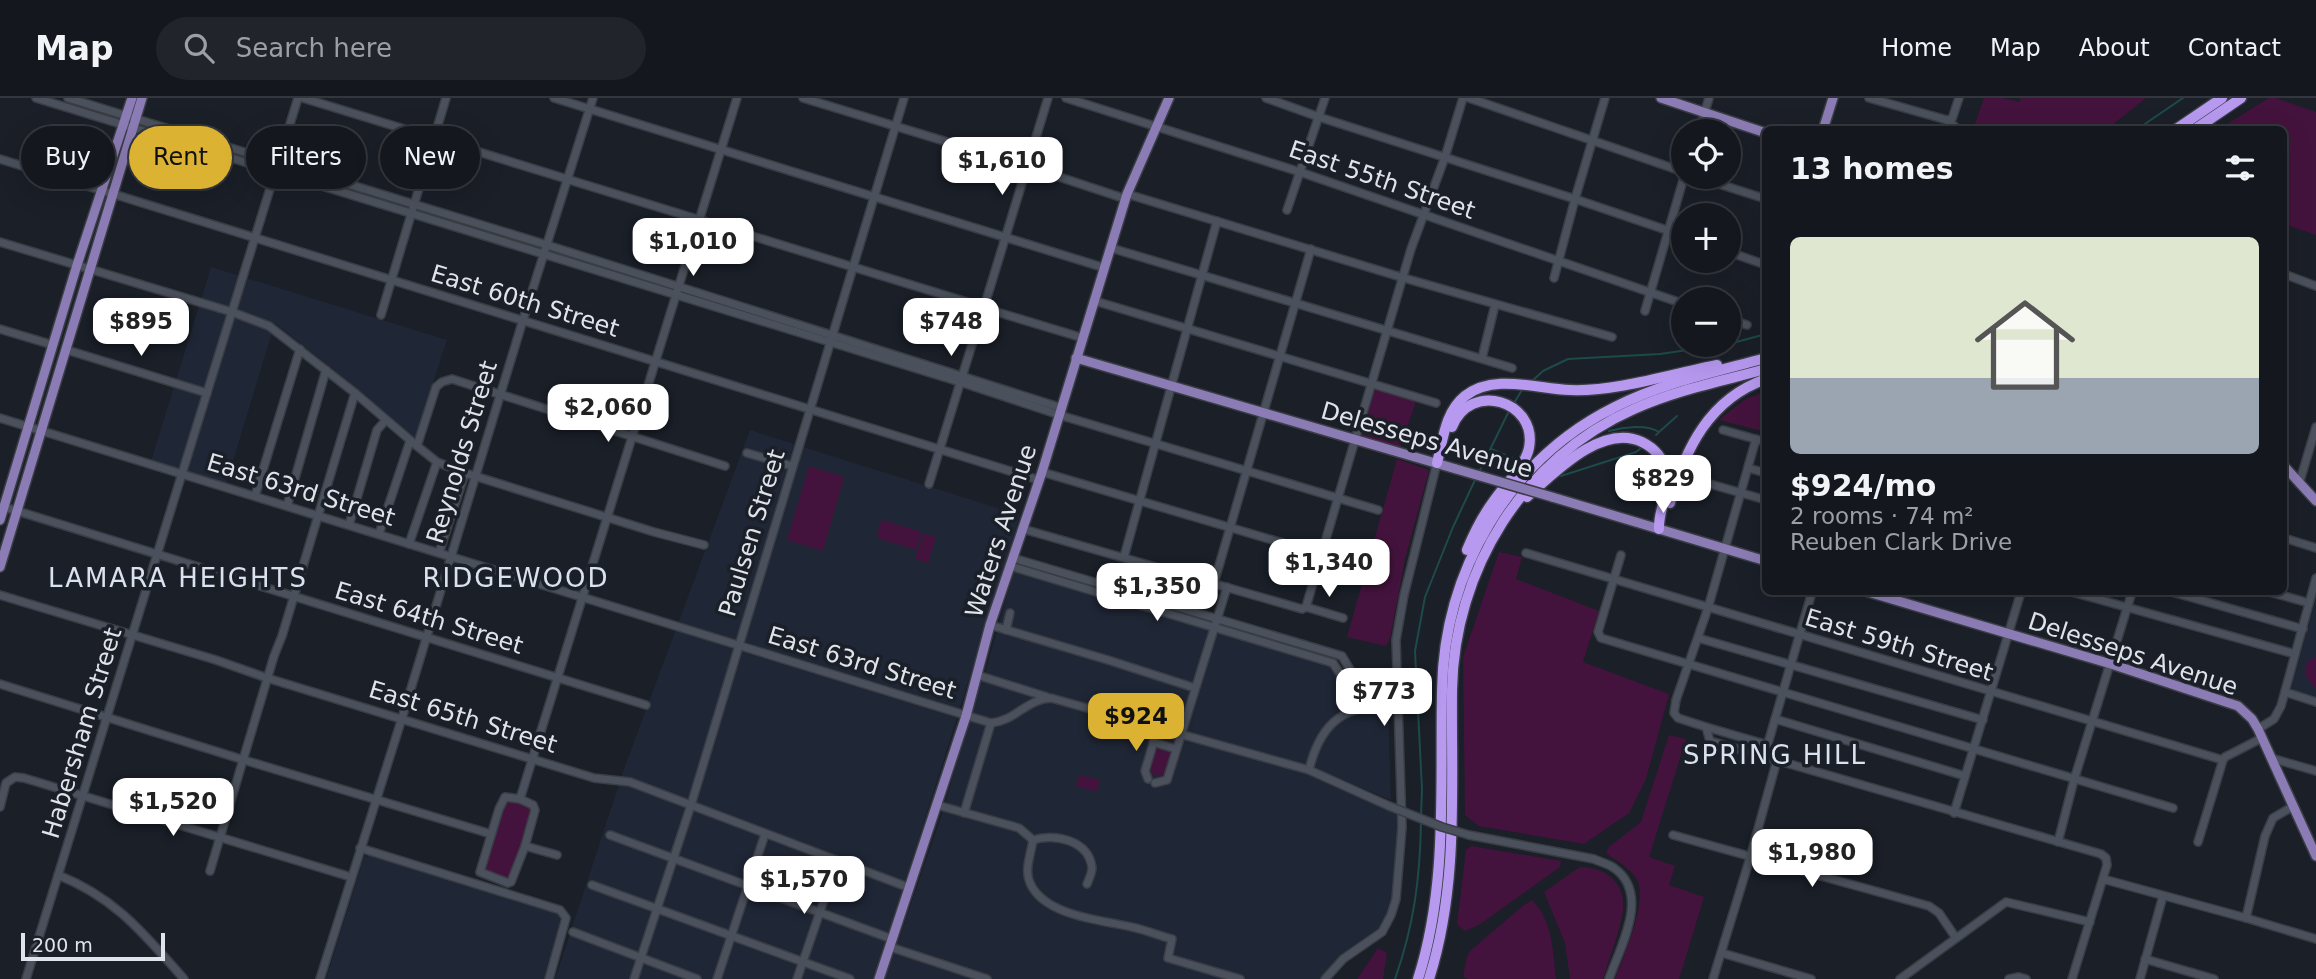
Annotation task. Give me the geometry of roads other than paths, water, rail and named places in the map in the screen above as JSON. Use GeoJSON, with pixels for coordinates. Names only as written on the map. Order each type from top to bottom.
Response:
{"type":"FeatureCollection","features":[{"type":"Feature","properties":{"kind":"highway"},"geometry":{"type":"LineString","coordinates":[[2175,126],[2214,98]]}},
{"type":"Feature","properties":{"kind":"highway"},"geometry":{"type":"LineString","coordinates":[[2181,126],[2222,98]]}},
{"type":"Feature","properties":{"kind":"highway"},"geometry":{"type":"LineString","coordinates":[[2199,126],[2241,98]]}},
{"type":"Feature","properties":{"kind":"highway"},"geometry":{"type":"LineString","coordinates":[[1437,463],[1446,425],[1453,409],[1464,397],[1488,385],[1589,390],[1762,358]]}},
{"type":"Feature","properties":{"kind":"highway"},"geometry":{"type":"LineString","coordinates":[[1444,645],[1461,582],[1483,532],[1521,480],[1553,448],[1597,416],[1630,399],[1762,358]]}},
{"type":"Feature","properties":{"kind":"highway"},"geometry":{"type":"LineString","coordinates":[[1429,979],[1443,923],[1451,859],[1452,681],[1455,645],[1471,585],[1492,537],[1512,507],[1540,474],[1573,444],[1603,425],[1651,402],[1762,370]]}},
{"type":"Feature","properties":{"kind":"highway"},"geometry":{"type":"LineString","coordinates":[[1660,529],[1678,473],[1689,448],[1704,425],[1723,404],[1762,381]]}},
{"type":"Feature","properties":{"kind":"highway"},"geometry":{"type":"LineString","coordinates":[[1418,979],[1431,930],[1441,859],[1444,645],[1450,598],[1475,532],[1492,503],[1524,461],[1529,448],[1529,438],[1522,417],[1514,409],[1496,401],[1477,401],[1462,410],[1454,421],[1437,463]]}},
{"type":"Feature","properties":{"kind":"highway"},"geometry":{"type":"LineString","coordinates":[[1492,537],[1526,498],[1557,470],[1590,447],[1610,439],[1626,438],[1639,440],[1661,458],[1668,482],[1659,522],[1660,529]]}},
{"type":"Feature","properties":{"kind":"main road"},"geometry":{"type":"LineString","coordinates":[[0,567],[114,193],[130,122],[132,98]]}},
{"type":"Feature","properties":{"kind":"main road"},"geometry":{"type":"LineString","coordinates":[[115,158],[142,98]]}},
{"type":"Feature","properties":{"kind":"main road","name":"Waters Avenue"},"geometry":{"type":"LineString","coordinates":[[879,979],[966,716],[990,625],[1040,476],[1127,196],[1169,98]]}},
{"type":"Feature","properties":{"kind":"main road"},"geometry":{"type":"LineString","coordinates":[[1661,98],[1762,132]]}},
{"type":"Feature","properties":{"kind":"main road"},"geometry":{"type":"LineString","coordinates":[[1825,126],[1833,98]]}},
{"type":"Feature","properties":{"kind":"main road"},"geometry":{"type":"LineString","coordinates":[[0,520],[102,189]]}},
{"type":"Feature","properties":{"kind":"main road"},"geometry":{"type":"LineString","coordinates":[[57,333],[62,346],[67,350]]}},
{"type":"Feature","properties":{"kind":"main road"},"geometry":{"type":"LineString","coordinates":[[52,345],[59,355],[61,368]]}},
{"type":"Feature","properties":{"kind":"main road","name":"Delesseps Avenue"},"geometry":{"type":"LineString","coordinates":[[1076,358],[1762,560]]}},
{"type":"Feature","properties":{"kind":"main road"},"geometry":{"type":"LineString","coordinates":[[2287,470],[2316,501]]}},
{"type":"Feature","properties":{"kind":"main road","name":"Delesseps Avenue"},"geometry":{"type":"LineString","coordinates":[[1878,595],[2226,701],[2246,712],[2260,733]]}},
{"type":"Feature","properties":{"kind":"main road"},"geometry":{"type":"LineString","coordinates":[[2260,733],[2316,856]]}},
{"type":"Feature","properties":{"kind":"street"},"geometry":{"type":"LineString","coordinates":[[36,98],[130,122],[246,158]]}},
{"type":"Feature","properties":{"kind":"street"},"geometry":{"type":"LineString","coordinates":[[68,98],[130,122]]}},
{"type":"Feature","properties":{"kind":"street"},"geometry":{"type":"LineString","coordinates":[[301,98],[394,126]]}},
{"type":"Feature","properties":{"kind":"street","name":"Habersham Street"},"geometry":{"type":"LineString","coordinates":[[291,126],[301,98]]}},
{"type":"Feature","properties":{"kind":"street"},"geometry":{"type":"LineString","coordinates":[[438,126],[446,98]]}},
{"type":"Feature","properties":{"kind":"street"},"geometry":{"type":"LineString","coordinates":[[555,98],[1105,268]]}},
{"type":"Feature","properties":{"kind":"street","name":"Reynolds Street"},"geometry":{"type":"LineString","coordinates":[[320,979],[593,98]]}},
{"type":"Feature","properties":{"kind":"street"},"geometry":{"type":"LineString","coordinates":[[520,799],[737,98]]}},
{"type":"Feature","properties":{"kind":"street"},"geometry":{"type":"LineString","coordinates":[[803,98],[1495,305],[1612,337]]}},
{"type":"Feature","properties":{"kind":"street","name":"Paulsen Street"},"geometry":{"type":"LineString","coordinates":[[634,979],[691,805],[904,98]]}},
{"type":"Feature","properties":{"kind":"street"},"geometry":{"type":"LineString","coordinates":[[929,484],[1048,98]]}},
{"type":"Feature","properties":{"kind":"street","name":"East 55th Street"},"geometry":{"type":"LineString","coordinates":[[1066,98],[1300,172],[1671,300]]}},
{"type":"Feature","properties":{"kind":"street"},"geometry":{"type":"LineString","coordinates":[[1266,98],[1671,232]]}},
{"type":"Feature","properties":{"kind":"street"},"geometry":{"type":"LineString","coordinates":[[1287,210],[1325,98]]}},
{"type":"Feature","properties":{"kind":"street"},"geometry":{"type":"LineString","coordinates":[[1306,607],[1336,497],[1387,331],[1463,98]]}},
{"type":"Feature","properties":{"kind":"street"},"geometry":{"type":"LineString","coordinates":[[1469,98],[1671,169]]}},
{"type":"Feature","properties":{"kind":"street"},"geometry":{"type":"LineString","coordinates":[[1554,278],[1605,98]]}},
{"type":"Feature","properties":{"kind":"street"},"geometry":{"type":"LineString","coordinates":[[1703,119],[1709,98]]}},
{"type":"Feature","properties":{"kind":"street"},"geometry":{"type":"LineString","coordinates":[[1870,98],[1947,120],[1954,126]]}},
{"type":"Feature","properties":{"kind":"street"},"geometry":{"type":"LineString","coordinates":[[1947,120],[1952,119],[1959,98]]}},
{"type":"Feature","properties":{"kind":"street"},"geometry":{"type":"LineString","coordinates":[[480,152],[1083,338]]}},
{"type":"Feature","properties":{"kind":"street","name":"East 60th Street"},"geometry":{"type":"LineString","coordinates":[[0,159],[21,165]]}},
{"type":"Feature","properties":{"kind":"street","name":"East 60th Street"},"geometry":{"type":"LineString","coordinates":[[102,189],[940,449],[1140,500],[1357,565]]}},
{"type":"Feature","properties":{"kind":"street","name":"Habersham Street"},"geometry":{"type":"LineString","coordinates":[[26,979],[270,189]]}},
{"type":"Feature","properties":{"kind":"street"},"geometry":{"type":"LineString","coordinates":[[348,189],[547,245],[677,292]]}},
{"type":"Feature","properties":{"kind":"street"},"geometry":{"type":"LineString","coordinates":[[381,315],[419,189]]}},
{"type":"Feature","properties":{"kind":"street"},"geometry":{"type":"LineString","coordinates":[[1645,311],[1680,189]]}},
{"type":"Feature","properties":{"kind":"street"},"geometry":{"type":"LineString","coordinates":[[1735,189],[1762,198]]}},
{"type":"Feature","properties":{"kind":"street"},"geometry":{"type":"LineString","coordinates":[[413,209],[544,255],[831,339],[1060,411],[1155,444],[1378,510]]}},
{"type":"Feature","properties":{"kind":"street"},"geometry":{"type":"LineString","coordinates":[[1124,558],[1217,221]]}},
{"type":"Feature","properties":{"kind":"street"},"geometry":{"type":"LineString","coordinates":[[0,242],[232,312],[269,326],[438,462],[653,532],[704,545]]}},
{"type":"Feature","properties":{"kind":"street"},"geometry":{"type":"LineString","coordinates":[[1111,248],[1512,368]]}},
{"type":"Feature","properties":{"kind":"street"},"geometry":{"type":"LineString","coordinates":[[1214,583],[1311,249]]}},
{"type":"Feature","properties":{"kind":"street"},"geometry":{"type":"LineString","coordinates":[[1741,256],[1762,264]]}},
{"type":"Feature","properties":{"kind":"street"},"geometry":{"type":"LineString","coordinates":[[2287,275],[2316,286]]}},
{"type":"Feature","properties":{"kind":"street"},"geometry":{"type":"LineString","coordinates":[[1095,301],[1436,403]]}},
{"type":"Feature","properties":{"kind":"street"},"geometry":{"type":"LineString","coordinates":[[1482,358],[1495,305]]}},
{"type":"Feature","properties":{"kind":"street"},"geometry":{"type":"LineString","coordinates":[[1741,323],[1747,325]]}},
{"type":"Feature","properties":{"kind":"street"},"geometry":{"type":"LineString","coordinates":[[0,329],[52,345]]}},
{"type":"Feature","properties":{"kind":"street"},"geometry":{"type":"LineString","coordinates":[[255,496],[300,349]]}},
{"type":"Feature","properties":{"kind":"street"},"geometry":{"type":"LineString","coordinates":[[67,350],[207,393]]}},
{"type":"Feature","properties":{"kind":"street"},"geometry":{"type":"LineString","coordinates":[[287,506],[326,370]]}},
{"type":"Feature","properties":{"kind":"street"},"geometry":{"type":"LineString","coordinates":[[379,534],[436,387],[452,379],[725,466]]}},
{"type":"Feature","properties":{"kind":"street"},"geometry":{"type":"LineString","coordinates":[[211,871],[355,393]]}},
{"type":"Feature","properties":{"kind":"street","name":"East 63rd Street"},"geometry":{"type":"LineString","coordinates":[[0,418],[991,723]]}},
{"type":"Feature","properties":{"kind":"street"},"geometry":{"type":"LineString","coordinates":[[349,525],[377,430],[386,420]]}},
{"type":"Feature","properties":{"kind":"street"},"geometry":{"type":"LineString","coordinates":[[2299,484],[2316,427]]}},
{"type":"Feature","properties":{"kind":"street"},"geometry":{"type":"LineString","coordinates":[[1723,430],[1762,441]]}},
{"type":"Feature","properties":{"kind":"street"},"geometry":{"type":"LineString","coordinates":[[1756,439],[1708,608],[1675,700],[1674,713],[1678,718],[1768,745]]}},
{"type":"Feature","properties":{"kind":"street"},"geometry":{"type":"LineString","coordinates":[[747,453],[792,466]]}},
{"type":"Feature","properties":{"kind":"street"},"geometry":{"type":"LineString","coordinates":[[409,544],[438,462]]}},
{"type":"Feature","properties":{"kind":"street"},"geometry":{"type":"LineString","coordinates":[[1325,979],[1343,959],[1382,932],[1394,909],[1402,827],[1395,653],[1400,615],[1437,463]]}},
{"type":"Feature","properties":{"kind":"street"},"geometry":{"type":"LineString","coordinates":[[1748,468],[1762,472]]}},
{"type":"Feature","properties":{"kind":"street"},"geometry":{"type":"LineString","coordinates":[[439,553],[465,472]]}},
{"type":"Feature","properties":{"kind":"street"},"geometry":{"type":"LineString","coordinates":[[1696,480],[1762,499]]}},
{"type":"Feature","properties":{"kind":"street","name":"East 64th Street"},"geometry":{"type":"LineString","coordinates":[[2,507],[646,705]]}},
{"type":"Feature","properties":{"kind":"street"},"geometry":{"type":"LineString","coordinates":[[1023,529],[1343,618]]}},
{"type":"Feature","properties":{"kind":"street"},"geometry":{"type":"LineString","coordinates":[[2287,539],[2316,548]]}},
{"type":"Feature","properties":{"kind":"street","name":"East 59th Street"},"geometry":{"type":"LineString","coordinates":[[1526,553],[2223,760]]}},
{"type":"Feature","properties":{"kind":"street"},"geometry":{"type":"LineString","coordinates":[[1621,555],[1598,632],[1601,638],[2173,808]]}},
{"type":"Feature","properties":{"kind":"street"},"geometry":{"type":"LineString","coordinates":[[1012,562],[1329,656],[1342,656],[1348,664],[1356,690],[1358,709]]}},
{"type":"Feature","properties":{"kind":"street"},"geometry":{"type":"LineString","coordinates":[[2198,842],[2223,760],[2260,733],[2274,719],[2281,706],[2316,578]]}},
{"type":"Feature","properties":{"kind":"street"},"geometry":{"type":"LineString","coordinates":[[1158,727],[1145,771],[1151,781],[1167,780],[1227,587]]}},
{"type":"Feature","properties":{"kind":"street","name":"East 65th Street"},"geometry":{"type":"LineString","coordinates":[[0,595],[594,778],[631,782],[910,888]]}},
{"type":"Feature","properties":{"kind":"street"},"geometry":{"type":"LineString","coordinates":[[1764,757],[1811,595]]}},
{"type":"Feature","properties":{"kind":"street"},"geometry":{"type":"LineString","coordinates":[[1954,813],[2020,595]]}},
{"type":"Feature","properties":{"kind":"street"},"geometry":{"type":"LineString","coordinates":[[2082,595],[2295,654]]}},
{"type":"Feature","properties":{"kind":"street"},"geometry":{"type":"LineString","coordinates":[[2058,842],[2074,780],[2131,595]]}},
{"type":"Feature","properties":{"kind":"street"},"geometry":{"type":"LineString","coordinates":[[2183,595],[2303,629]]}},
{"type":"Feature","properties":{"kind":"street"},"geometry":{"type":"LineString","coordinates":[[2281,595],[2309,603]]}},
{"type":"Feature","properties":{"kind":"street"},"geometry":{"type":"LineString","coordinates":[[1006,630],[1010,613]]}},
{"type":"Feature","properties":{"kind":"street"},"geometry":{"type":"LineString","coordinates":[[990,625],[1195,688]]}},
{"type":"Feature","properties":{"kind":"street"},"geometry":{"type":"LineString","coordinates":[[1698,638],[1983,720]]}},
{"type":"Feature","properties":{"kind":"street"},"geometry":{"type":"LineString","coordinates":[[1329,656],[1344,680],[1348,712]]}},
{"type":"Feature","properties":{"kind":"street"},"geometry":{"type":"LineString","coordinates":[[977,675],[1309,770],[1442,827],[1469,835],[1594,859],[1614,867],[1624,877],[1632,892],[1632,908],[1609,979]]}},
{"type":"Feature","properties":{"kind":"street"},"geometry":{"type":"LineString","coordinates":[[0,684],[491,834]]}},
{"type":"Feature","properties":{"kind":"street"},"geometry":{"type":"LineString","coordinates":[[2285,692],[2316,702]]}},
{"type":"Feature","properties":{"kind":"street"},"geometry":{"type":"LineString","coordinates":[[964,813],[991,723],[1009,719],[1035,701],[1051,698]]}},
{"type":"Feature","properties":{"kind":"street"},"geometry":{"type":"LineString","coordinates":[[1309,770],[1319,740],[1332,723],[1358,709],[1397,705]]}},
{"type":"Feature","properties":{"kind":"street"},"geometry":{"type":"LineString","coordinates":[[1775,719],[1965,776]]}},
{"type":"Feature","properties":{"kind":"street"},"geometry":{"type":"LineString","coordinates":[[1706,727],[1710,741],[2101,854],[2106,858],[2107,865],[2072,979]]}},
{"type":"Feature","properties":{"kind":"street"},"geometry":{"type":"LineString","coordinates":[[1153,742],[1176,748]]}},
{"type":"Feature","properties":{"kind":"street"},"geometry":{"type":"LineString","coordinates":[[2271,758],[2316,771]]}},
{"type":"Feature","properties":{"kind":"street"},"geometry":{"type":"LineString","coordinates":[[1713,979],[1777,760]]}},
{"type":"Feature","properties":{"kind":"street"},"geometry":{"type":"LineString","coordinates":[[0,807],[6,783],[15,777],[351,877]]}},
{"type":"Feature","properties":{"kind":"street"},"geometry":{"type":"LineString","coordinates":[[508,797],[520,799],[535,808],[525,846],[511,882],[508,883],[480,872],[502,800],[508,797]]}},
{"type":"Feature","properties":{"kind":"street"},"geometry":{"type":"LineString","coordinates":[[937,805],[1019,828],[1033,840]]}},
{"type":"Feature","properties":{"kind":"street"},"geometry":{"type":"LineString","coordinates":[[2246,918],[2265,836],[2273,818],[2292,807]]}},
{"type":"Feature","properties":{"kind":"street"},"geometry":{"type":"LineString","coordinates":[[717,979],[765,834]]}},
{"type":"Feature","properties":{"kind":"street"},"geometry":{"type":"LineString","coordinates":[[610,835],[820,912],[891,943],[987,979]]}},
{"type":"Feature","properties":{"kind":"street"},"geometry":{"type":"LineString","coordinates":[[1033,840],[1046,835],[1081,846],[1092,869],[1087,884]]}},
{"type":"Feature","properties":{"kind":"street"},"geometry":{"type":"LineString","coordinates":[[1674,835],[1929,906],[1939,913],[1955,938]]}},
{"type":"Feature","properties":{"kind":"street"},"geometry":{"type":"LineString","coordinates":[[1033,840],[1027,870],[1029,882],[1046,902],[1061,910],[1140,928],[1172,939],[1168,958],[1240,979]]}},
{"type":"Feature","properties":{"kind":"street"},"geometry":{"type":"LineString","coordinates":[[525,846],[557,855]]}},
{"type":"Feature","properties":{"kind":"street"},"geometry":{"type":"LineString","coordinates":[[360,848],[560,910],[566,918],[564,932],[548,979]]}},
{"type":"Feature","properties":{"kind":"street"},"geometry":{"type":"LineString","coordinates":[[797,979],[837,862]]}},
{"type":"Feature","properties":{"kind":"street"},"geometry":{"type":"LineString","coordinates":[[58,874],[81,884],[128,917],[184,979]]}},
{"type":"Feature","properties":{"kind":"street"},"geometry":{"type":"LineString","coordinates":[[2103,879],[2316,939]]}},
{"type":"Feature","properties":{"kind":"street"},"geometry":{"type":"LineString","coordinates":[[592,885],[850,979]]}},
{"type":"Feature","properties":{"kind":"street"},"geometry":{"type":"LineString","coordinates":[[2140,979],[2163,896]]}},
{"type":"Feature","properties":{"kind":"street"},"geometry":{"type":"LineString","coordinates":[[1900,979],[2006,902],[2090,922]]}},
{"type":"Feature","properties":{"kind":"street"},"geometry":{"type":"LineString","coordinates":[[573,932],[697,979]]}},
{"type":"Feature","properties":{"kind":"street"},"geometry":{"type":"LineString","coordinates":[[1722,953],[1811,979]]}},
{"type":"Feature","properties":{"kind":"street"},"geometry":{"type":"LineString","coordinates":[[2145,959],[2214,979]]}},
{"type":"Feature","properties":{"kind":"street"},"geometry":{"type":"LineString","coordinates":[[2009,979],[2026,979]]}},
{"type":"Feature","properties":{"kind":"waterway"},"geometry":{"type":"LineString","coordinates":[[2142,126],[2183,98]]}},
{"type":"Feature","properties":{"kind":"waterway"},"geometry":{"type":"LineString","coordinates":[[1741,341],[1762,335]]}},
{"type":"Feature","properties":{"kind":"waterway"},"geometry":{"type":"LineString","coordinates":[[1531,382],[1543,371],[1568,359],[1671,352]]}},
{"type":"Feature","properties":{"kind":"waterway"},"geometry":{"type":"LineString","coordinates":[[1514,403],[1522,390]]}},
{"type":"Feature","properties":{"kind":"waterway"},"geometry":{"type":"LineString","coordinates":[[1479,472],[1509,411]]}},
{"type":"Feature","properties":{"kind":"waterway"},"geometry":{"type":"LineString","coordinates":[[1659,432],[1677,416]]}},
{"type":"Feature","properties":{"kind":"waterway"},"geometry":{"type":"LineString","coordinates":[[1609,431],[1642,427],[1659,432],[1656,435]]}},
{"type":"Feature","properties":{"kind":"waterway"},"geometry":{"type":"LineString","coordinates":[[1561,476],[1636,452],[1641,448]]}},
{"type":"Feature","properties":{"kind":"waterway"},"geometry":{"type":"LineString","coordinates":[[1491,449],[1513,458]]}},
{"type":"Feature","properties":{"kind":"waterway"},"geometry":{"type":"LineString","coordinates":[[1421,816],[1415,651],[1425,597],[1475,480]]}},
{"type":"Feature","properties":{"kind":"waterway"},"geometry":{"type":"LineString","coordinates":[[1395,979],[1415,902],[1421,822]]}},
{"type":"Feature","properties":{"kind":"district","name":"LAMARA HEIGHTS"},"geometry":{"type":"Point","coordinates":[178,578]}},
{"type":"Feature","properties":{"kind":"district","name":"RIDGEWOOD"},"geometry":{"type":"Point","coordinates":[516,578]}},
{"type":"Feature","properties":{"kind":"district","name":"SPRING HILL"},"geometry":{"type":"Point","coordinates":[1775,755]}}]}
